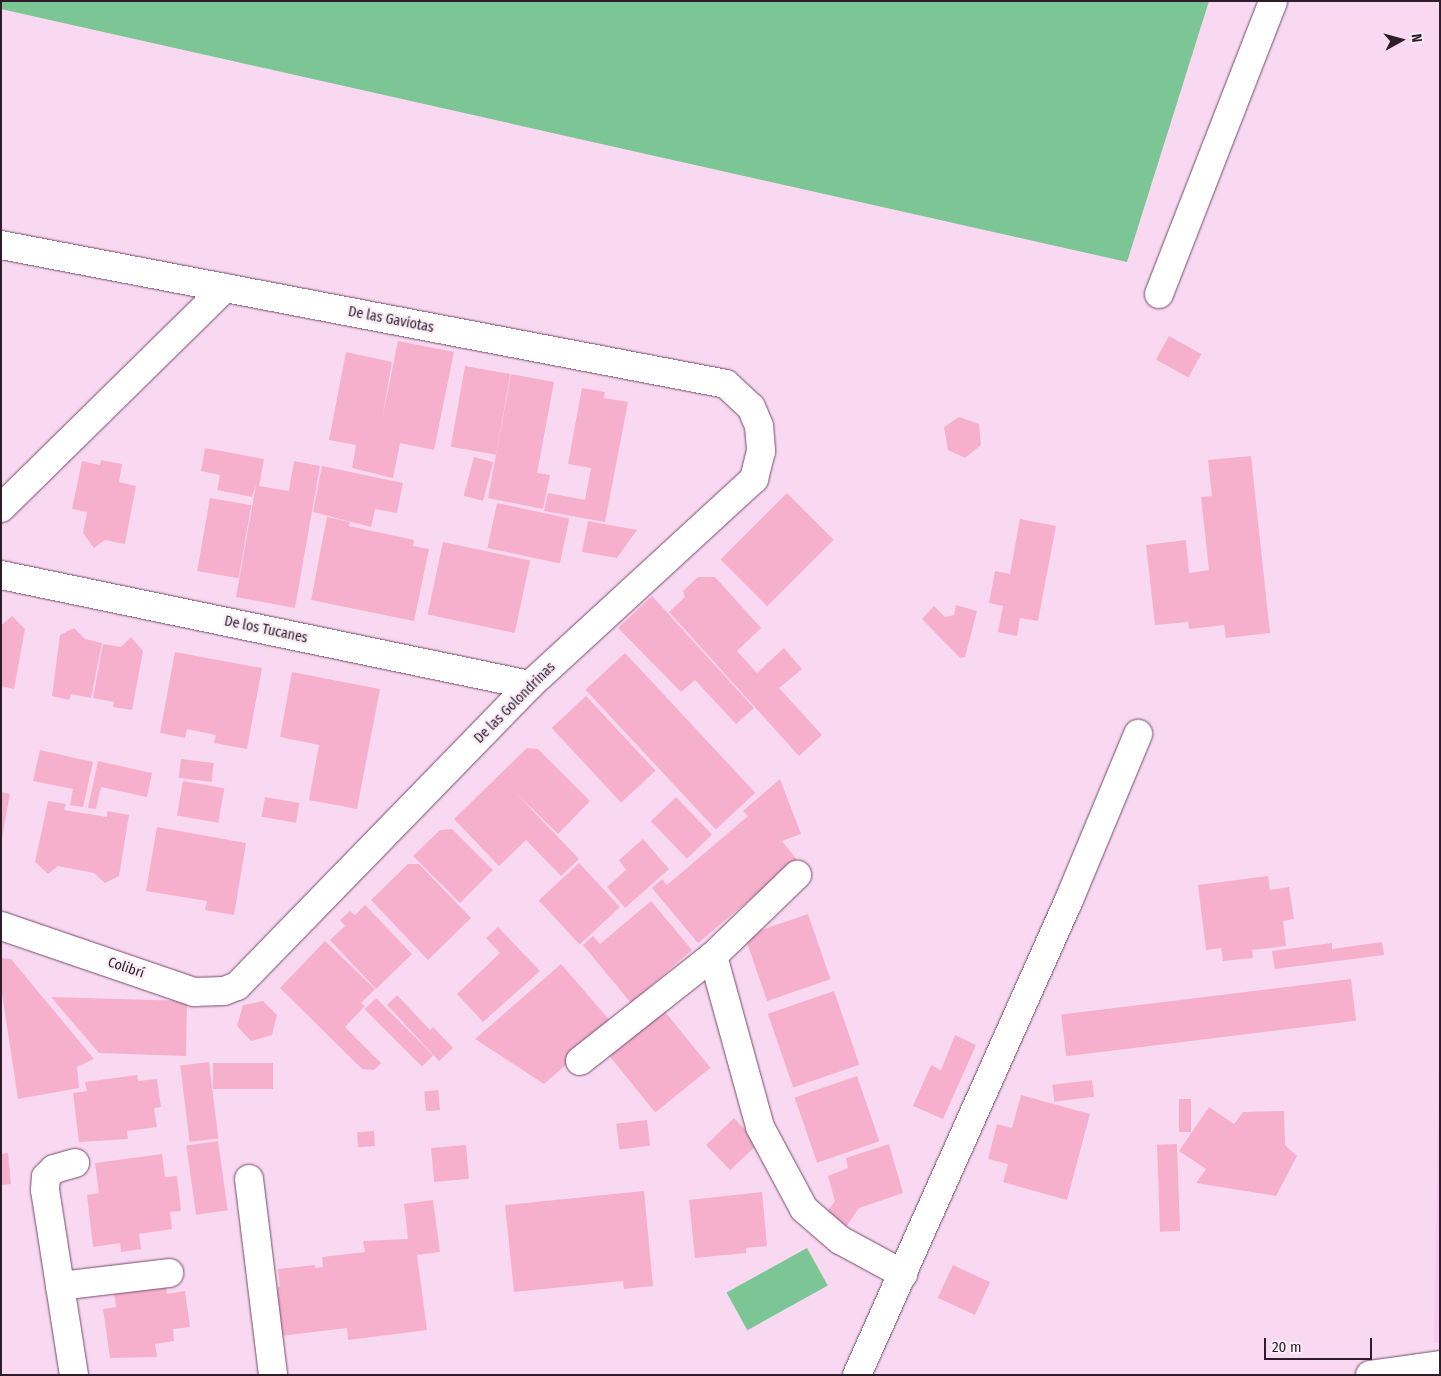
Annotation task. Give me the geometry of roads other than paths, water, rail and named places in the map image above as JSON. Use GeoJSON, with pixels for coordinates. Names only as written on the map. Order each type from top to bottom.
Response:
{"type":"FeatureCollection","features":[{"type":"Feature","properties":{"kind":"street"},"geometry":{"type":"LineString","coordinates":[[1159,294],[1273,1]]}},
{"type":"Feature","properties":{"kind":"street","name":"De las Gaviotas"},"geometry":{"type":"LineString","coordinates":[[1,245],[726,384],[751,407],[758,426]]}},
{"type":"Feature","properties":{"kind":"street"},"geometry":{"type":"LineString","coordinates":[[1,508],[225,288]]}},
{"type":"Feature","properties":{"kind":"street","name":"De las Golondrinas"},"geometry":{"type":"LineString","coordinates":[[249,976],[530,685],[754,479],[761,451],[758,426]]}},
{"type":"Feature","properties":{"kind":"street","name":"De los Tucanes"},"geometry":{"type":"LineString","coordinates":[[1,575],[530,685]]}},
{"type":"Feature","properties":{"kind":"street"},"geometry":{"type":"LineString","coordinates":[[857,1375],[1069,900],[1138,734]]}},
{"type":"Feature","properties":{"kind":"street"},"geometry":{"type":"LineString","coordinates":[[580,1061],[713,956],[797,874]]}},
{"type":"Feature","properties":{"kind":"street","name":"Colibrí"},"geometry":{"type":"LineString","coordinates":[[1,926],[194,992],[224,992],[249,976]]}},
{"type":"Feature","properties":{"kind":"street"},"geometry":{"type":"LineString","coordinates":[[713,956],[760,1127],[804,1209],[840,1240],[903,1274]]}},
{"type":"Feature","properties":{"kind":"street"},"geometry":{"type":"LineString","coordinates":[[74,1375],[45,1190],[46,1177],[54,1169],[75,1163]]}},
{"type":"Feature","properties":{"kind":"street"},"geometry":{"type":"LineString","coordinates":[[249,1179],[273,1375]]}},
{"type":"Feature","properties":{"kind":"street"},"geometry":{"type":"LineString","coordinates":[[60,1286],[169,1273]]}},
{"type":"Feature","properties":{"kind":"street"},"geometry":{"type":"LineString","coordinates":[[1370,1375],[1440,1365]]}}]}
